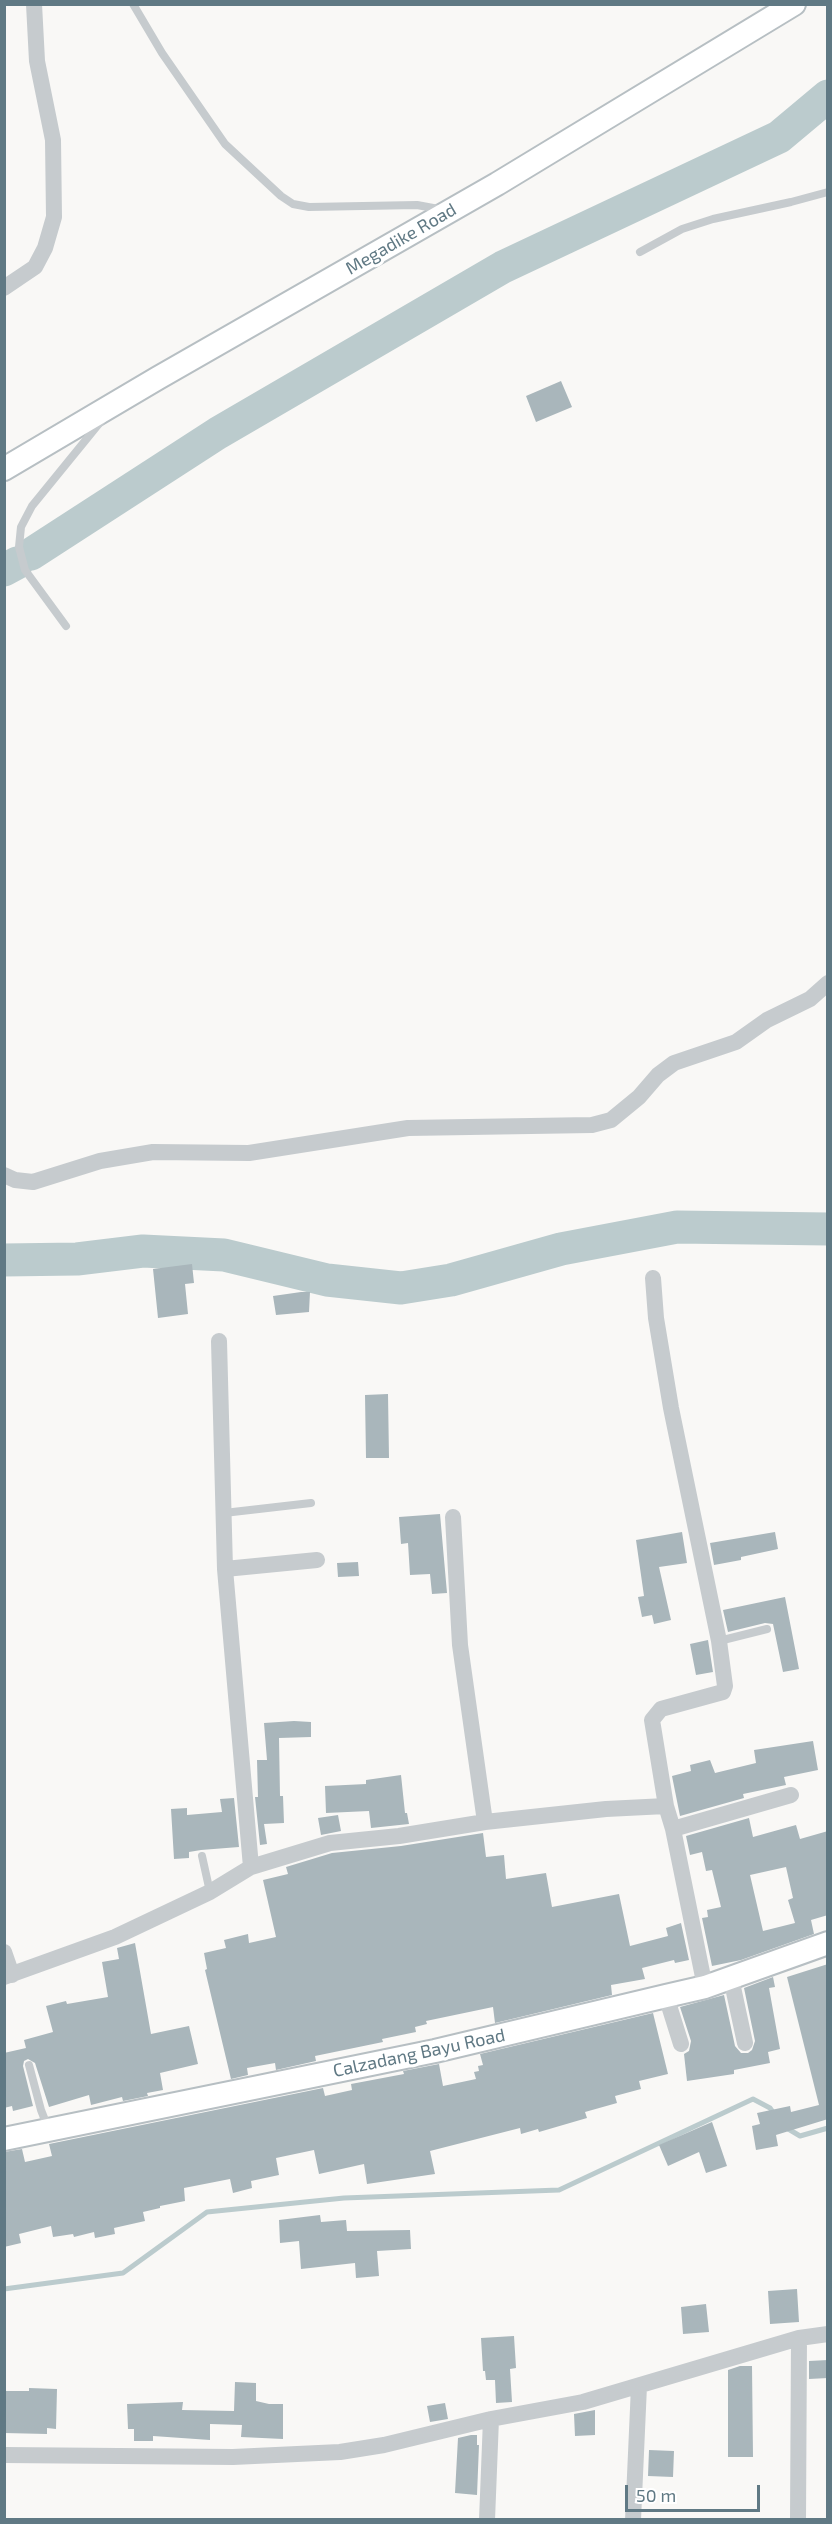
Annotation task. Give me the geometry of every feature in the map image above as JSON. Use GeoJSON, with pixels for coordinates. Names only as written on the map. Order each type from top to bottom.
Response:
{"type":"FeatureCollection","features":[{"type":"Feature","properties":{"kind":"main road","name":"Megadike Road"},"geometry":{"type":"LineString","coordinates":[[4,469],[450,211],[794,4]]}},
{"type":"Feature","properties":{"kind":"main road","name":"Calzadang Bayu Road"},"geometry":{"type":"LineString","coordinates":[[4,2139],[435,2051],[705,1987],[828,1943]]}},
{"type":"Feature","properties":{"kind":"street"},"geometry":{"type":"LineString","coordinates":[[4,288],[35,267],[45,248],[54,217],[53,140],[37,61],[34,4]]}},
{"type":"Feature","properties":{"kind":"street"},"geometry":{"type":"LineString","coordinates":[[4,1175],[15,1180],[33,1182],[100,1161],[153,1152],[249,1153],[408,1128],[592,1125],[611,1120],[639,1097],[658,1075],[674,1063],[735,1042],[767,1020],[810,999],[828,984]]}},
{"type":"Feature","properties":{"kind":"street"},"geometry":{"type":"LineString","coordinates":[[653,1278],[656,1318],[671,1408],[719,1641],[725,1686],[723,1692],[661,1709],[652,1720],[666,1806],[673,1829],[705,1987]]}},
{"type":"Feature","properties":{"kind":"street"},"geometry":{"type":"LineString","coordinates":[[219,1341],[225,1569],[251,1867]]}},
{"type":"Feature","properties":{"kind":"street"},"geometry":{"type":"LineString","coordinates":[[453,1517],[460,1645],[485,1822]]}},
{"type":"Feature","properties":{"kind":"street"},"geometry":{"type":"LineString","coordinates":[[225,1569],[317,1560]]}},
{"type":"Feature","properties":{"kind":"street"},"geometry":{"type":"LineString","coordinates":[[673,1829],[791,1795]]}},
{"type":"Feature","properties":{"kind":"street"},"geometry":{"type":"LineString","coordinates":[[4,1952],[8,1976],[115,1937],[210,1892],[251,1867],[330,1843],[399,1836],[485,1822],[606,1809],[666,1806]]}},
{"type":"Feature","properties":{"kind":"street"},"geometry":{"type":"LineString","coordinates":[[730,1978],[745,2043]]}},
{"type":"Feature","properties":{"kind":"street"},"geometry":{"type":"LineString","coordinates":[[666,1996],[681,2044]]}},
{"type":"Feature","properties":{"kind":"street"},"geometry":{"type":"LineString","coordinates":[[4,2455],[233,2457],[340,2452],[384,2445],[491,2419],[583,2402],[799,2338],[828,2334]]}},
{"type":"Feature","properties":{"kind":"street"},"geometry":{"type":"LineString","coordinates":[[798,2520],[799,2338]]}},
{"type":"Feature","properties":{"kind":"street"},"geometry":{"type":"LineString","coordinates":[[633,2520],[639,2386]]}},
{"type":"Feature","properties":{"kind":"street"},"geometry":{"type":"LineString","coordinates":[[487,2520],[491,2419]]}},
{"type":"Feature","properties":{"kind":"lane"},"geometry":{"type":"LineString","coordinates":[[133,4],[162,53],[225,144],[280,196],[293,204],[309,207],[417,205],[450,211]]}},
{"type":"Feature","properties":{"kind":"lane"},"geometry":{"type":"LineString","coordinates":[[640,252],[682,229],[713,219],[828,192]]}},
{"type":"Feature","properties":{"kind":"lane"},"geometry":{"type":"LineString","coordinates":[[66,626],[26,570],[19,547],[21,527],[32,506],[118,401]]}},
{"type":"Feature","properties":{"kind":"lane"},"geometry":{"type":"LineString","coordinates":[[224,1513],[311,1503]]}},
{"type":"Feature","properties":{"kind":"lane"},"geometry":{"type":"LineString","coordinates":[[719,1641],[767,1629]]}},
{"type":"Feature","properties":{"kind":"lane"},"geometry":{"type":"LineString","coordinates":[[202,1856],[210,1892]]}},
{"type":"Feature","properties":{"kind":"lane"},"geometry":{"type":"LineString","coordinates":[[29,2065],[48,2129]]}},
{"type":"Feature","properties":{"kind":"building"},"geometry":{"type":"Polygon","coordinates":[[[561,381],[572,407],[536,422],[526,396],[561,381]]]}},
{"type":"Feature","properties":{"kind":"building"},"geometry":{"type":"Polygon","coordinates":[[[192,1264],[194,1283],[185,1284],[188,1314],[158,1318],[153,1269],[192,1264]]]}},
{"type":"Feature","properties":{"kind":"building"},"geometry":{"type":"Polygon","coordinates":[[[310,1292],[309,1312],[276,1315],[273,1296],[310,1292]]]}},
{"type":"Feature","properties":{"kind":"building"},"geometry":{"type":"Polygon","coordinates":[[[388,1394],[389,1458],[366,1458],[365,1395],[388,1394]]]}},
{"type":"Feature","properties":{"kind":"building"},"geometry":{"type":"Polygon","coordinates":[[[440,1514],[447,1593],[432,1594],[430,1574],[410,1575],[408,1543],[401,1544],[399,1517],[440,1514]]]}},
{"type":"Feature","properties":{"kind":"building"},"geometry":{"type":"Polygon","coordinates":[[[682,1532],[687,1563],[659,1567],[671,1620],[654,1624],[652,1615],[642,1617],[638,1597],[644,1596],[636,1540],[682,1532]]]}},
{"type":"Feature","properties":{"kind":"building"},"geometry":{"type":"Polygon","coordinates":[[[775,1532],[778,1549],[714,1565],[710,1543],[775,1532]]]}},
{"type":"Feature","properties":{"kind":"building"},"geometry":{"type":"Polygon","coordinates":[[[358,1562],[359,1576],[338,1577],[337,1563],[358,1562]]]}},
{"type":"Feature","properties":{"kind":"building"},"geometry":{"type":"Polygon","coordinates":[[[785,1597],[799,1669],[783,1672],[773,1624],[765,1623],[728,1632],[723,1610],[785,1597]]]}},
{"type":"Feature","properties":{"kind":"building"},"geometry":{"type":"Polygon","coordinates":[[[708,1640],[713,1672],[696,1675],[690,1644],[708,1640]]]}},
{"type":"Feature","properties":{"kind":"building"},"geometry":{"type":"Polygon","coordinates":[[[311,1722],[311,1737],[279,1738],[280,1796],[283,1796],[284,1823],[264,1824],[267,1844],[260,1845],[255,1797],[258,1797],[257,1760],[267,1760],[264,1723],[311,1722]]]}},
{"type":"Feature","properties":{"kind":"building"},"geometry":{"type":"Polygon","coordinates":[[[813,1741],[818,1770],[784,1777],[786,1785],[743,1794],[744,1798],[680,1816],[672,1776],[691,1771],[690,1765],[710,1760],[715,1773],[756,1763],[754,1750],[813,1741]]]}},
{"type":"Feature","properties":{"kind":"building"},"geometry":{"type":"Polygon","coordinates":[[[401,1775],[405,1813],[407,1813],[409,1824],[371,1828],[369,1811],[326,1813],[325,1786],[366,1784],[366,1780],[401,1775]]]}},
{"type":"Feature","properties":{"kind":"building"},"geometry":{"type":"Polygon","coordinates":[[[234,1798],[239,1847],[189,1852],[189,1858],[174,1859],[171,1809],[187,1808],[187,1815],[222,1812],[220,1799],[234,1798]]]}},
{"type":"Feature","properties":{"kind":"building"},"geometry":{"type":"Polygon","coordinates":[[[338,1815],[341,1831],[321,1835],[318,1818],[338,1815]]]}},
{"type":"Feature","properties":{"kind":"building"},"geometry":{"type":"Polygon","coordinates":[[[749,1818],[753,1837],[796,1825],[800,1839],[828,1831],[828,1915],[811,1920],[814,1934],[741,1960],[712,1966],[702,1918],[708,1917],[707,1910],[721,1907],[712,1870],[706,1871],[702,1852],[690,1855],[686,1836],[749,1818]],[[786,1867],[750,1875],[763,1931],[795,1923],[788,1900],[793,1898],[786,1867]]]}},
{"type":"Feature","properties":{"kind":"building"},"geometry":{"type":"Polygon","coordinates":[[[483,1833],[486,1857],[504,1855],[506,1879],[546,1873],[552,1907],[619,1894],[630,1946],[668,1936],[666,1928],[681,1923],[689,1960],[675,1963],[674,1960],[642,1968],[645,1979],[611,1985],[612,1995],[495,2023],[493,2007],[426,2021],[427,2024],[415,2027],[416,2032],[382,2039],[383,2042],[315,2056],[316,2061],[276,2070],[275,2063],[247,2068],[248,2075],[231,2079],[205,1970],[207,1969],[204,1953],[226,1948],[224,1940],[248,1934],[249,1943],[276,1937],[263,1880],[288,1874],[286,1867],[332,1853],[401,1846],[483,1833]]]}},
{"type":"Feature","properties":{"kind":"building"},"geometry":{"type":"Polygon","coordinates":[[[135,1943],[151,2034],[189,2026],[198,2064],[160,2073],[163,2090],[147,2093],[148,2096],[123,2101],[122,2097],[91,2105],[89,2095],[49,2107],[35,2063],[28,2059],[24,2061],[23,2066],[33,2106],[13,2111],[12,2106],[4,2108],[4,2053],[26,2048],[24,2040],[53,2032],[46,2006],[66,2001],[67,2004],[108,1997],[102,1962],[119,1959],[117,1948],[135,1943]]]}},
{"type":"Feature","properties":{"kind":"building"},"geometry":{"type":"Polygon","coordinates":[[[828,1964],[828,2119],[776,2135],[778,2146],[756,2150],[752,2126],[760,2124],[757,2113],[790,2106],[791,2112],[819,2105],[787,1977],[828,1964]]]}},
{"type":"Feature","properties":{"kind":"building"},"geometry":{"type":"Polygon","coordinates":[[[773,1977],[775,1987],[769,1988],[780,2049],[768,2052],[770,2063],[734,2070],[734,2074],[687,2081],[684,2054],[689,2051],[691,2041],[680,2007],[724,1995],[735,2046],[741,2053],[748,2053],[752,2050],[755,2041],[744,1988],[773,1977]]]}},
{"type":"Feature","properties":{"kind":"building"},"geometry":{"type":"Polygon","coordinates":[[[653,2013],[668,2074],[639,2081],[641,2089],[615,2096],[617,2103],[585,2112],[587,2118],[539,2132],[538,2129],[521,2134],[520,2128],[430,2151],[435,2174],[367,2184],[364,2164],[319,2174],[314,2150],[276,2158],[279,2175],[251,2181],[252,2188],[233,2193],[230,2179],[184,2188],[185,2201],[143,2212],[145,2221],[114,2228],[115,2234],[95,2238],[94,2232],[74,2237],[73,2234],[53,2237],[51,2226],[19,2234],[21,2243],[4,2247],[4,2152],[22,2149],[25,2162],[52,2156],[49,2144],[323,2088],[325,2096],[352,2090],[351,2084],[404,2074],[403,2071],[439,2064],[443,2086],[476,2079],[474,2072],[479,2071],[478,2066],[483,2065],[480,2054],[653,2013]]]}},
{"type":"Feature","properties":{"kind":"building"},"geometry":{"type":"Polygon","coordinates":[[[712,2122],[727,2166],[706,2173],[699,2152],[668,2166],[659,2145],[712,2122]]]}},
{"type":"Feature","properties":{"kind":"building"},"geometry":{"type":"Polygon","coordinates":[[[320,2215],[321,2222],[346,2220],[347,2231],[410,2230],[411,2249],[377,2251],[379,2276],[356,2278],[355,2263],[301,2269],[299,2241],[280,2243],[279,2220],[320,2215]]]}},
{"type":"Feature","properties":{"kind":"building"},"geometry":{"type":"Polygon","coordinates":[[[797,2289],[799,2322],[770,2324],[768,2291],[797,2289]]]}},
{"type":"Feature","properties":{"kind":"building"},"geometry":{"type":"Polygon","coordinates":[[[706,2304],[709,2332],[683,2334],[681,2307],[706,2304]]]}},
{"type":"Feature","properties":{"kind":"building"},"geometry":{"type":"Polygon","coordinates":[[[514,2336],[516,2368],[510,2369],[512,2402],[496,2403],[495,2380],[486,2380],[485,2371],[483,2371],[481,2338],[514,2336]]]}},
{"type":"Feature","properties":{"kind":"building"},"geometry":{"type":"Polygon","coordinates":[[[828,2360],[828,2378],[809,2379],[809,2361],[828,2360]]]}},
{"type":"Feature","properties":{"kind":"building"},"geometry":{"type":"Polygon","coordinates":[[[740,2366],[752,2366],[753,2457],[728,2457],[728,2370],[740,2366]]]}},
{"type":"Feature","properties":{"kind":"building"},"geometry":{"type":"Polygon","coordinates":[[[235,2382],[256,2383],[256,2401],[283,2404],[283,2439],[241,2437],[242,2425],[210,2424],[210,2440],[153,2436],[153,2441],[134,2441],[134,2429],[128,2429],[127,2404],[183,2402],[182,2410],[234,2411],[235,2382]]]}},
{"type":"Feature","properties":{"kind":"building"},"geometry":{"type":"Polygon","coordinates":[[[29,2388],[57,2389],[56,2429],[47,2428],[47,2434],[4,2433],[4,2391],[29,2391],[29,2388]]]}},
{"type":"Feature","properties":{"kind":"building"},"geometry":{"type":"Polygon","coordinates":[[[445,2403],[448,2419],[430,2422],[427,2406],[445,2403]]]}},
{"type":"Feature","properties":{"kind":"building"},"geometry":{"type":"Polygon","coordinates":[[[595,2410],[595,2435],[575,2436],[574,2414],[595,2410]]]}},
{"type":"Feature","properties":{"kind":"building"},"geometry":{"type":"Polygon","coordinates":[[[477,2435],[477,2445],[479,2445],[477,2495],[455,2493],[458,2438],[477,2435]]]}},
{"type":"Feature","properties":{"kind":"building"},"geometry":{"type":"Polygon","coordinates":[[[649,2450],[674,2451],[673,2477],[648,2476],[649,2450]]]}},
{"type":"Feature","properties":{"kind":"waterway"},"geometry":{"type":"LineString","coordinates":[[31,554],[218,433],[503,267],[779,137],[828,96]]}},
{"type":"Feature","properties":{"kind":"waterway"},"geometry":{"type":"LineString","coordinates":[[4,570],[17,563]]}},
{"type":"Feature","properties":{"kind":"waterway"},"geometry":{"type":"LineString","coordinates":[[4,1260],[77,1259],[143,1251],[224,1255],[327,1280],[401,1288],[451,1280],[561,1249],[677,1227],[828,1229]]}},
{"type":"Feature","properties":{"kind":"waterway"},"geometry":{"type":"LineString","coordinates":[[4,2289],[123,2273],[207,2212],[344,2198],[559,2190],[753,2099],[770,2108],[775,2115]]}},
{"type":"Feature","properties":{"kind":"waterway"},"geometry":{"type":"LineString","coordinates":[[785,2127],[800,2136],[828,2128]]}}]}
